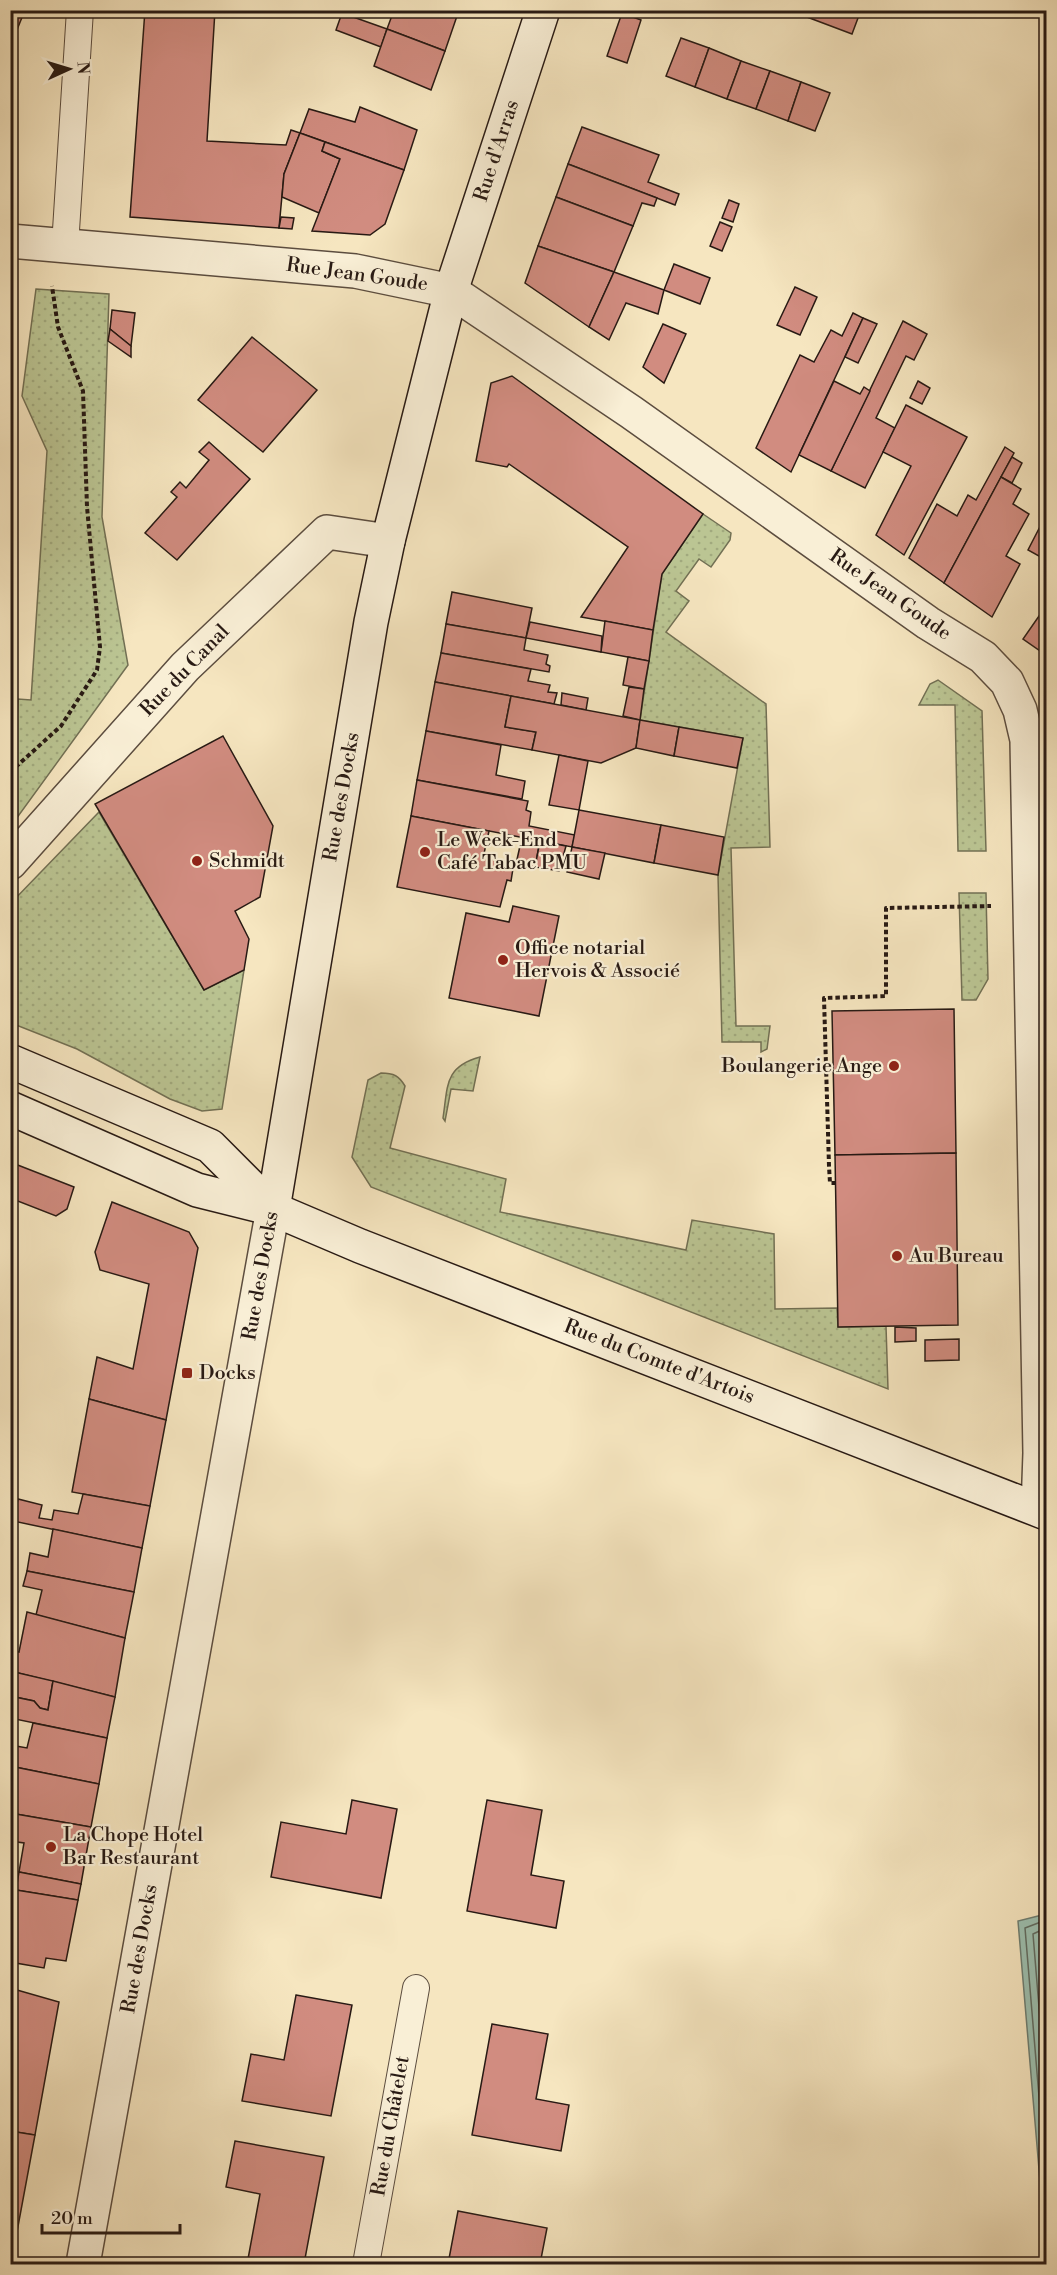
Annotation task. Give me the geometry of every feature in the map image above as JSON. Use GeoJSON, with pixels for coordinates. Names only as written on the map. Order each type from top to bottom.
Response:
{"type":"FeatureCollection","features":[{"type":"Feature","properties":{"kind":"street","name":"Rue d'Arras"},"geometry":{"type":"LineString","coordinates":[[451,291],[543,10]]}},
{"type":"Feature","properties":{"kind":"street","name":"Rue Jean Goude"},"geometry":{"type":"LineString","coordinates":[[10,241],[355,271],[451,291],[549,355],[928,623],[983,657],[997,669],[1015,696],[1027,740],[1042,1511]]}},
{"type":"Feature","properties":{"kind":"street","name":"Rue des Docks"},"geometry":{"type":"LineString","coordinates":[[83,2265],[273,1209],[371,622],[388,541],[451,291]]}},
{"type":"Feature","properties":{"kind":"street","name":"Rue du Canal"},"geometry":{"type":"LineString","coordinates":[[10,863],[185,667],[327,532],[388,541]]}},
{"type":"Feature","properties":{"kind":"street"},"geometry":{"type":"LineString","coordinates":[[10,1061],[210,1146],[273,1209]]}},
{"type":"Feature","properties":{"kind":"street"},"geometry":{"type":"LineString","coordinates":[[10,1108],[197,1190],[273,1209]]}},
{"type":"Feature","properties":{"kind":"street","name":"Rue du Comte d'Artois"},"geometry":{"type":"LineString","coordinates":[[273,1209],[360,1246],[1042,1511]]}},
{"type":"Feature","properties":{"kind":"lane"},"geometry":{"type":"LineString","coordinates":[[55,245],[80,10]]}},
{"type":"Feature","properties":{"kind":"lane","name":"Rue du Châtelet"},"geometry":{"type":"LineString","coordinates":[[366,2265],[416,1988]]}},
{"type":"Feature","properties":{"kind":"path"},"geometry":{"type":"LineString","coordinates":[[10,772],[61,726],[98,670],[100,647],[87,507],[83,391],[58,327],[55,245]]}},
{"type":"Feature","properties":{"kind":"path"},"geometry":{"type":"LineString","coordinates":[[836,1183],[830,1183],[830,1121],[824,998],[886,996],[886,908],[994,906]]}},
{"type":"Feature","properties":{"kind":"green space"},"geometry":{"type":"Polygon","coordinates":[[[36,289],[109,294],[102,517],[128,665],[11,826],[11,742],[16,738],[18,699],[31,700],[47,451],[22,396],[36,289]]]}},
{"type":"Feature","properties":{"kind":"green space"},"geometry":{"type":"Polygon","coordinates":[[[703,514],[731,533],[730,540],[711,567],[699,559],[676,591],[689,601],[666,632],[766,704],[770,847],[731,848],[736,1026],[770,1026],[767,1049],[761,1052],[761,1042],[722,1042],[718,875],[743,738],[640,720],[662,574],[703,514]]]}},
{"type":"Feature","properties":{"kind":"green space"},"geometry":{"type":"Polygon","coordinates":[[[938,680],[982,711],[986,851],[958,851],[955,705],[919,705],[930,684],[938,680]]]}},
{"type":"Feature","properties":{"kind":"green space"},"geometry":{"type":"Polygon","coordinates":[[[99,812],[204,990],[244,970],[222,1109],[202,1111],[170,1099],[77,1049],[11,1023],[10,904],[99,812]]]}},
{"type":"Feature","properties":{"kind":"green space"},"geometry":{"type":"Polygon","coordinates":[[[959,893],[986,893],[988,979],[976,1000],[962,1000],[959,893]]]}},
{"type":"Feature","properties":{"kind":"green space"},"geometry":{"type":"Polygon","coordinates":[[[480,1057],[473,1091],[451,1089],[445,1121],[443,1118],[450,1079],[460,1066],[480,1057]]]}},
{"type":"Feature","properties":{"kind":"green space"},"geometry":{"type":"Polygon","coordinates":[[[381,1073],[396,1076],[405,1086],[390,1148],[506,1179],[500,1212],[686,1250],[692,1220],[774,1234],[775,1309],[837,1308],[838,1327],[886,1326],[888,1389],[371,1187],[352,1157],[368,1080],[381,1073]]]}},
{"type":"Feature","properties":{"kind":"water"},"geometry":{"type":"Polygon","coordinates":[[[1046,1914],[1046,2252],[1018,1921],[1046,1914]]]}},
{"type":"Feature","properties":{"kind":"building"},"geometry":{"type":"Polygon","coordinates":[[[10,10],[25,10],[10,47],[10,10]]]}},
{"type":"Feature","properties":{"kind":"building"},"geometry":{"type":"Polygon","coordinates":[[[145,10],[215,10],[207,141],[286,145],[291,130],[300,133],[284,174],[279,228],[130,217],[145,10]]]}},
{"type":"Feature","properties":{"kind":"building"},"geometry":{"type":"Polygon","coordinates":[[[394,10],[440,10],[457,16],[445,51],[387,29],[394,10]]]}},
{"type":"Feature","properties":{"kind":"building"},"geometry":{"type":"Polygon","coordinates":[[[801,10],[861,10],[852,34],[799,14],[801,10]]]}},
{"type":"Feature","properties":{"kind":"building"},"geometry":{"type":"Polygon","coordinates":[[[342,13],[387,29],[381,47],[336,30],[342,13]]]}},
{"type":"Feature","properties":{"kind":"building"},"geometry":{"type":"Polygon","coordinates":[[[622,13],[641,20],[627,63],[607,56],[622,13]]]}},
{"type":"Feature","properties":{"kind":"building"},"geometry":{"type":"Polygon","coordinates":[[[387,29],[445,51],[431,90],[374,66],[387,29]]]}},
{"type":"Feature","properties":{"kind":"building"},"geometry":{"type":"Polygon","coordinates":[[[681,38],[709,48],[695,87],[666,76],[681,38]]]}},
{"type":"Feature","properties":{"kind":"building"},"geometry":{"type":"Polygon","coordinates":[[[709,48],[741,61],[727,99],[695,87],[709,48]]]}},
{"type":"Feature","properties":{"kind":"building"},"geometry":{"type":"Polygon","coordinates":[[[741,61],[770,71],[756,109],[727,99],[741,61]]]}},
{"type":"Feature","properties":{"kind":"building"},"geometry":{"type":"Polygon","coordinates":[[[770,71],[801,82],[788,121],[756,109],[770,71]]]}},
{"type":"Feature","properties":{"kind":"building"},"geometry":{"type":"Polygon","coordinates":[[[801,82],[830,93],[815,131],[788,121],[801,82]]]}},
{"type":"Feature","properties":{"kind":"building"},"geometry":{"type":"Polygon","coordinates":[[[360,107],[417,130],[404,170],[300,133],[309,109],[355,122],[360,107]]]}},
{"type":"Feature","properties":{"kind":"building"},"geometry":{"type":"Polygon","coordinates":[[[582,127],[659,155],[648,182],[679,194],[675,205],[568,164],[582,127]]]}},
{"type":"Feature","properties":{"kind":"building"},"geometry":{"type":"Polygon","coordinates":[[[300,133],[325,142],[322,151],[340,159],[319,213],[282,197],[284,174],[300,133]]]}},
{"type":"Feature","properties":{"kind":"building"},"geometry":{"type":"Polygon","coordinates":[[[325,142],[404,170],[385,224],[370,235],[312,231],[340,159],[322,151],[325,142]]]}},
{"type":"Feature","properties":{"kind":"building"},"geometry":{"type":"Polygon","coordinates":[[[568,164],[657,198],[654,206],[642,203],[633,226],[556,197],[568,164]]]}},
{"type":"Feature","properties":{"kind":"building"},"geometry":{"type":"Polygon","coordinates":[[[556,197],[633,226],[614,272],[538,246],[556,197]]]}},
{"type":"Feature","properties":{"kind":"building"},"geometry":{"type":"Polygon","coordinates":[[[729,200],[739,204],[733,222],[722,218],[729,200]]]}},
{"type":"Feature","properties":{"kind":"building"},"geometry":{"type":"Polygon","coordinates":[[[281,217],[294,218],[292,229],[279,228],[281,217]]]}},
{"type":"Feature","properties":{"kind":"building"},"geometry":{"type":"Polygon","coordinates":[[[720,222],[732,227],[722,251],[710,246],[720,222]]]}},
{"type":"Feature","properties":{"kind":"building"},"geometry":{"type":"Polygon","coordinates":[[[538,246],[614,272],[589,327],[525,283],[538,246]]]}},
{"type":"Feature","properties":{"kind":"building"},"geometry":{"type":"Polygon","coordinates":[[[674,264],[710,278],[700,304],[664,290],[674,264]]]}},
{"type":"Feature","properties":{"kind":"building"},"geometry":{"type":"Polygon","coordinates":[[[614,272],[664,290],[658,314],[626,303],[609,340],[589,327],[614,272]]]}},
{"type":"Feature","properties":{"kind":"building"},"geometry":{"type":"Polygon","coordinates":[[[795,287],[817,297],[800,335],[777,325],[795,287]]]}},
{"type":"Feature","properties":{"kind":"building"},"geometry":{"type":"Polygon","coordinates":[[[112,310],[135,313],[131,346],[110,329],[112,310]]]}},
{"type":"Feature","properties":{"kind":"building"},"geometry":{"type":"Polygon","coordinates":[[[853,313],[863,318],[791,472],[756,448],[800,355],[814,362],[831,330],[842,336],[853,313]]]}},
{"type":"Feature","properties":{"kind":"building"},"geometry":{"type":"Polygon","coordinates":[[[863,318],[877,324],[858,363],[845,357],[863,318]]]}},
{"type":"Feature","properties":{"kind":"building"},"geometry":{"type":"Polygon","coordinates":[[[903,321],[927,334],[914,360],[906,356],[876,418],[895,428],[865,488],[831,471],[903,321]]]}},
{"type":"Feature","properties":{"kind":"building"},"geometry":{"type":"Polygon","coordinates":[[[663,324],[686,334],[664,383],[643,367],[663,324]]]}},
{"type":"Feature","properties":{"kind":"building"},"geometry":{"type":"Polygon","coordinates":[[[110,329],[131,346],[131,357],[108,341],[110,329]]]}},
{"type":"Feature","properties":{"kind":"building"},"geometry":{"type":"Polygon","coordinates":[[[252,337],[317,390],[263,452],[198,400],[252,337]]]}},
{"type":"Feature","properties":{"kind":"building"},"geometry":{"type":"Polygon","coordinates":[[[512,376],[703,514],[662,574],[653,630],[581,617],[628,547],[509,464],[507,467],[476,461],[491,383],[512,376]]]}},
{"type":"Feature","properties":{"kind":"building"},"geometry":{"type":"Polygon","coordinates":[[[834,381],[860,394],[864,387],[870,391],[831,471],[799,455],[834,381]]]}},
{"type":"Feature","properties":{"kind":"building"},"geometry":{"type":"Polygon","coordinates":[[[918,381],[930,388],[922,404],[910,398],[918,381]]]}},
{"type":"Feature","properties":{"kind":"building"},"geometry":{"type":"Polygon","coordinates":[[[906,405],[967,437],[904,555],[876,535],[911,466],[883,452],[906,405]]]}},
{"type":"Feature","properties":{"kind":"building"},"geometry":{"type":"Polygon","coordinates":[[[209,442],[250,479],[177,560],[145,533],[177,497],[171,492],[180,482],[186,488],[209,460],[199,452],[209,442]]]}},
{"type":"Feature","properties":{"kind":"building"},"geometry":{"type":"Polygon","coordinates":[[[1005,447],[1014,453],[944,583],[909,558],[937,504],[957,516],[968,495],[976,500],[1005,447]]]}},
{"type":"Feature","properties":{"kind":"building"},"geometry":{"type":"Polygon","coordinates":[[[1012,457],[1022,463],[1012,483],[1001,477],[1012,457]]]}},
{"type":"Feature","properties":{"kind":"building"},"geometry":{"type":"Polygon","coordinates":[[[1001,477],[1021,489],[1013,504],[1029,514],[1006,556],[1020,564],[992,617],[944,583],[1001,477]]]}},
{"type":"Feature","properties":{"kind":"building"},"geometry":{"type":"Polygon","coordinates":[[[1046,515],[1046,560],[1028,550],[1046,515]]]}},
{"type":"Feature","properties":{"kind":"building"},"geometry":{"type":"Polygon","coordinates":[[[10,547],[15,548],[10,615],[10,547]]]}},
{"type":"Feature","properties":{"kind":"building"},"geometry":{"type":"Polygon","coordinates":[[[452,592],[532,608],[526,638],[446,624],[452,592]]]}},
{"type":"Feature","properties":{"kind":"building"},"geometry":{"type":"Polygon","coordinates":[[[1046,606],[1046,655],[1023,639],[1046,606]]]}},
{"type":"Feature","properties":{"kind":"building"},"geometry":{"type":"Polygon","coordinates":[[[605,621],[653,630],[649,661],[601,652],[605,621]]]}},
{"type":"Feature","properties":{"kind":"building"},"geometry":{"type":"Polygon","coordinates":[[[530,622],[602,636],[601,652],[526,638],[530,622]]]}},
{"type":"Feature","properties":{"kind":"building"},"geometry":{"type":"Polygon","coordinates":[[[446,624],[526,638],[524,650],[548,655],[546,664],[550,666],[549,672],[441,653],[446,624]]]}},
{"type":"Feature","properties":{"kind":"building"},"geometry":{"type":"Polygon","coordinates":[[[441,653],[531,669],[528,681],[550,685],[548,692],[557,693],[554,704],[435,682],[441,653]]]}},
{"type":"Feature","properties":{"kind":"building"},"geometry":{"type":"Polygon","coordinates":[[[628,657],[649,661],[644,689],[623,685],[628,657]]]}},
{"type":"Feature","properties":{"kind":"building"},"geometry":{"type":"Polygon","coordinates":[[[435,682],[511,696],[505,727],[536,732],[532,750],[426,731],[435,682]]]}},
{"type":"Feature","properties":{"kind":"building"},"geometry":{"type":"Polygon","coordinates":[[[629,687],[644,689],[640,720],[623,716],[629,687]]]}},
{"type":"Feature","properties":{"kind":"building"},"geometry":{"type":"Polygon","coordinates":[[[562,693],[588,698],[586,710],[561,705],[562,693]]]}},
{"type":"Feature","properties":{"kind":"building"},"geometry":{"type":"Polygon","coordinates":[[[511,696],[640,720],[636,748],[601,763],[532,750],[536,732],[505,727],[511,696]]]}},
{"type":"Feature","properties":{"kind":"building"},"geometry":{"type":"Polygon","coordinates":[[[640,720],[679,727],[674,756],[636,748],[640,720]]]}},
{"type":"Feature","properties":{"kind":"building"},"geometry":{"type":"Polygon","coordinates":[[[679,727],[743,738],[737,768],[674,756],[679,727]]]}},
{"type":"Feature","properties":{"kind":"building"},"geometry":{"type":"Polygon","coordinates":[[[426,731],[501,745],[496,775],[525,781],[522,799],[417,780],[426,731]]]}},
{"type":"Feature","properties":{"kind":"building","name":"Schmidt"},"geometry":{"type":"Polygon","coordinates":[[[223,736],[273,826],[260,897],[235,911],[249,939],[244,970],[204,990],[95,804],[223,736]]]}},
{"type":"Feature","properties":{"kind":"building"},"geometry":{"type":"Polygon","coordinates":[[[559,755],[588,761],[579,810],[549,805],[559,755]]]}},
{"type":"Feature","properties":{"kind":"building"},"geometry":{"type":"Polygon","coordinates":[[[417,780],[528,801],[526,810],[531,812],[529,826],[575,835],[572,847],[411,816],[417,780]]]}},
{"type":"Feature","properties":{"kind":"building"},"geometry":{"type":"Polygon","coordinates":[[[579,810],[661,825],[654,863],[572,847],[579,810]]]}},
{"type":"Feature","properties":{"kind":"building"},"geometry":{"type":"Polygon","coordinates":[[[411,816],[489,831],[483,858],[514,862],[511,881],[507,880],[500,907],[397,887],[411,816]]]}},
{"type":"Feature","properties":{"kind":"building"},"geometry":{"type":"Polygon","coordinates":[[[661,825],[724,837],[718,875],[654,863],[661,825]]]}},
{"type":"Feature","properties":{"kind":"building"},"geometry":{"type":"Polygon","coordinates":[[[522,837],[540,841],[535,867],[516,864],[522,837]]]}},
{"type":"Feature","properties":{"kind":"building"},"geometry":{"type":"Polygon","coordinates":[[[540,841],[566,846],[559,871],[535,867],[540,841]]]}},
{"type":"Feature","properties":{"kind":"building"},"geometry":{"type":"Polygon","coordinates":[[[572,847],[605,853],[599,879],[567,872],[572,847]]]}},
{"type":"Feature","properties":{"kind":"building","name":"Office notarial Hervois & Associé"},"geometry":{"type":"Polygon","coordinates":[[[513,906],[559,916],[539,1016],[449,998],[466,913],[509,922],[513,906]]]}},
{"type":"Feature","properties":{"kind":"building","name":"Boulangerie Ange"},"geometry":{"type":"Polygon","coordinates":[[[954,1009],[956,1153],[835,1155],[832,1011],[954,1009]]]}},
{"type":"Feature","properties":{"kind":"building","name":"Au Bureau"},"geometry":{"type":"Polygon","coordinates":[[[956,1153],[958,1325],[838,1327],[835,1155],[956,1153]]]}},
{"type":"Feature","properties":{"kind":"building"},"geometry":{"type":"Polygon","coordinates":[[[10,1162],[74,1187],[67,1209],[56,1216],[10,1198],[10,1162]]]}},
{"type":"Feature","properties":{"kind":"building"},"geometry":{"type":"Polygon","coordinates":[[[112,1202],[189,1232],[198,1248],[166,1420],[89,1399],[97,1357],[133,1369],[149,1284],[100,1270],[95,1252],[112,1202]]]}},
{"type":"Feature","properties":{"kind":"building"},"geometry":{"type":"Polygon","coordinates":[[[895,1327],[916,1328],[916,1341],[895,1342],[895,1327]]]}},
{"type":"Feature","properties":{"kind":"building"},"geometry":{"type":"Polygon","coordinates":[[[959,1339],[959,1360],[925,1361],[925,1340],[959,1339]]]}},
{"type":"Feature","properties":{"kind":"building"},"geometry":{"type":"Polygon","coordinates":[[[89,1399],[166,1420],[150,1506],[72,1492],[89,1399]]]}},
{"type":"Feature","properties":{"kind":"building"},"geometry":{"type":"Polygon","coordinates":[[[83,1494],[150,1506],[142,1548],[13,1521],[18,1499],[42,1505],[39,1518],[52,1520],[54,1510],[78,1514],[83,1494]]]}},
{"type":"Feature","properties":{"kind":"building"},"geometry":{"type":"Polygon","coordinates":[[[53,1529],[142,1548],[134,1592],[27,1571],[30,1553],[48,1557],[53,1529]]]}},
{"type":"Feature","properties":{"kind":"building"},"geometry":{"type":"Polygon","coordinates":[[[27,1571],[134,1592],[125,1638],[36,1615],[42,1590],[23,1586],[27,1571]]]}},
{"type":"Feature","properties":{"kind":"building"},"geometry":{"type":"Polygon","coordinates":[[[27,1612],[125,1638],[115,1697],[10,1671],[10,1650],[19,1652],[27,1612]]]}},
{"type":"Feature","properties":{"kind":"building"},"geometry":{"type":"Polygon","coordinates":[[[10,1671],[53,1681],[48,1710],[40,1708],[34,1701],[10,1696],[10,1671]]]}},
{"type":"Feature","properties":{"kind":"building"},"geometry":{"type":"Polygon","coordinates":[[[53,1681],[115,1697],[107,1738],[10,1718],[10,1696],[34,1701],[40,1708],[48,1710],[53,1681]]]}},
{"type":"Feature","properties":{"kind":"building"},"geometry":{"type":"Polygon","coordinates":[[[33,1723],[107,1738],[99,1784],[10,1766],[10,1745],[27,1748],[33,1723]]]}},
{"type":"Feature","properties":{"kind":"building"},"geometry":{"type":"Polygon","coordinates":[[[10,1766],[99,1784],[91,1827],[10,1813],[10,1766]]]}},
{"type":"Feature","properties":{"kind":"building"},"geometry":{"type":"Polygon","coordinates":[[[352,1800],[397,1809],[381,1898],[271,1877],[281,1822],[346,1834],[352,1800]]]}},
{"type":"Feature","properties":{"kind":"building"},"geometry":{"type":"Polygon","coordinates":[[[487,1800],[542,1810],[531,1875],[564,1881],[556,1928],[467,1911],[487,1800]]]}},
{"type":"Feature","properties":{"kind":"building"},"geometry":{"type":"Polygon","coordinates":[[[10,1813],[91,1827],[81,1884],[19,1872],[24,1843],[10,1841],[10,1813]]]}},
{"type":"Feature","properties":{"kind":"building"},"geometry":{"type":"Polygon","coordinates":[[[19,1872],[81,1884],[78,1900],[16,1890],[19,1872]]]}},
{"type":"Feature","properties":{"kind":"building"},"geometry":{"type":"Polygon","coordinates":[[[10,1889],[78,1900],[66,1961],[46,1958],[44,1968],[10,1962],[10,1889]]]}},
{"type":"Feature","properties":{"kind":"building"},"geometry":{"type":"Polygon","coordinates":[[[10,1988],[59,2002],[35,2135],[10,2131],[10,1988]]]}},
{"type":"Feature","properties":{"kind":"building"},"geometry":{"type":"Polygon","coordinates":[[[296,1995],[352,2005],[331,2116],[242,2101],[251,2054],[284,2060],[296,1995]]]}},
{"type":"Feature","properties":{"kind":"building"},"geometry":{"type":"Polygon","coordinates":[[[492,2024],[548,2034],[536,2099],[569,2105],[561,2151],[472,2135],[492,2024]]]}},
{"type":"Feature","properties":{"kind":"building"},"geometry":{"type":"Polygon","coordinates":[[[10,2131],[35,2135],[11,2264],[10,2264],[10,2131]]]}},
{"type":"Feature","properties":{"kind":"building"},"geometry":{"type":"Polygon","coordinates":[[[235,2141],[324,2157],[304,2264],[280,2264],[248,2259],[260,2194],[226,2187],[235,2141]]]}},
{"type":"Feature","properties":{"kind":"building"},"geometry":{"type":"Polygon","coordinates":[[[458,2211],[547,2228],[540,2264],[448,2264],[458,2211]]]}},
{"type":"Feature","properties":{"kind":"place","name":"Le Week-End Café Tabac PMU"},"geometry":{"type":"Point","coordinates":[425,852]}},
{"type":"Feature","properties":{"kind":"place","name":"Schmidt"},"geometry":{"type":"Point","coordinates":[197,861]}},
{"type":"Feature","properties":{"kind":"place","name":"Office notarial Hervois & Associé"},"geometry":{"type":"Point","coordinates":[503,960]}},
{"type":"Feature","properties":{"kind":"place","name":"Boulangerie Ange"},"geometry":{"type":"Point","coordinates":[894,1066]}},
{"type":"Feature","properties":{"kind":"place","name":"Au Bureau"},"geometry":{"type":"Point","coordinates":[897,1256]}},
{"type":"Feature","properties":{"kind":"place","name":"Docks"},"geometry":{"type":"Point","coordinates":[187,1373]}},
{"type":"Feature","properties":{"kind":"place","name":"La Chope Hotel Bar Restaurant"},"geometry":{"type":"Point","coordinates":[51,1847]}}]}
